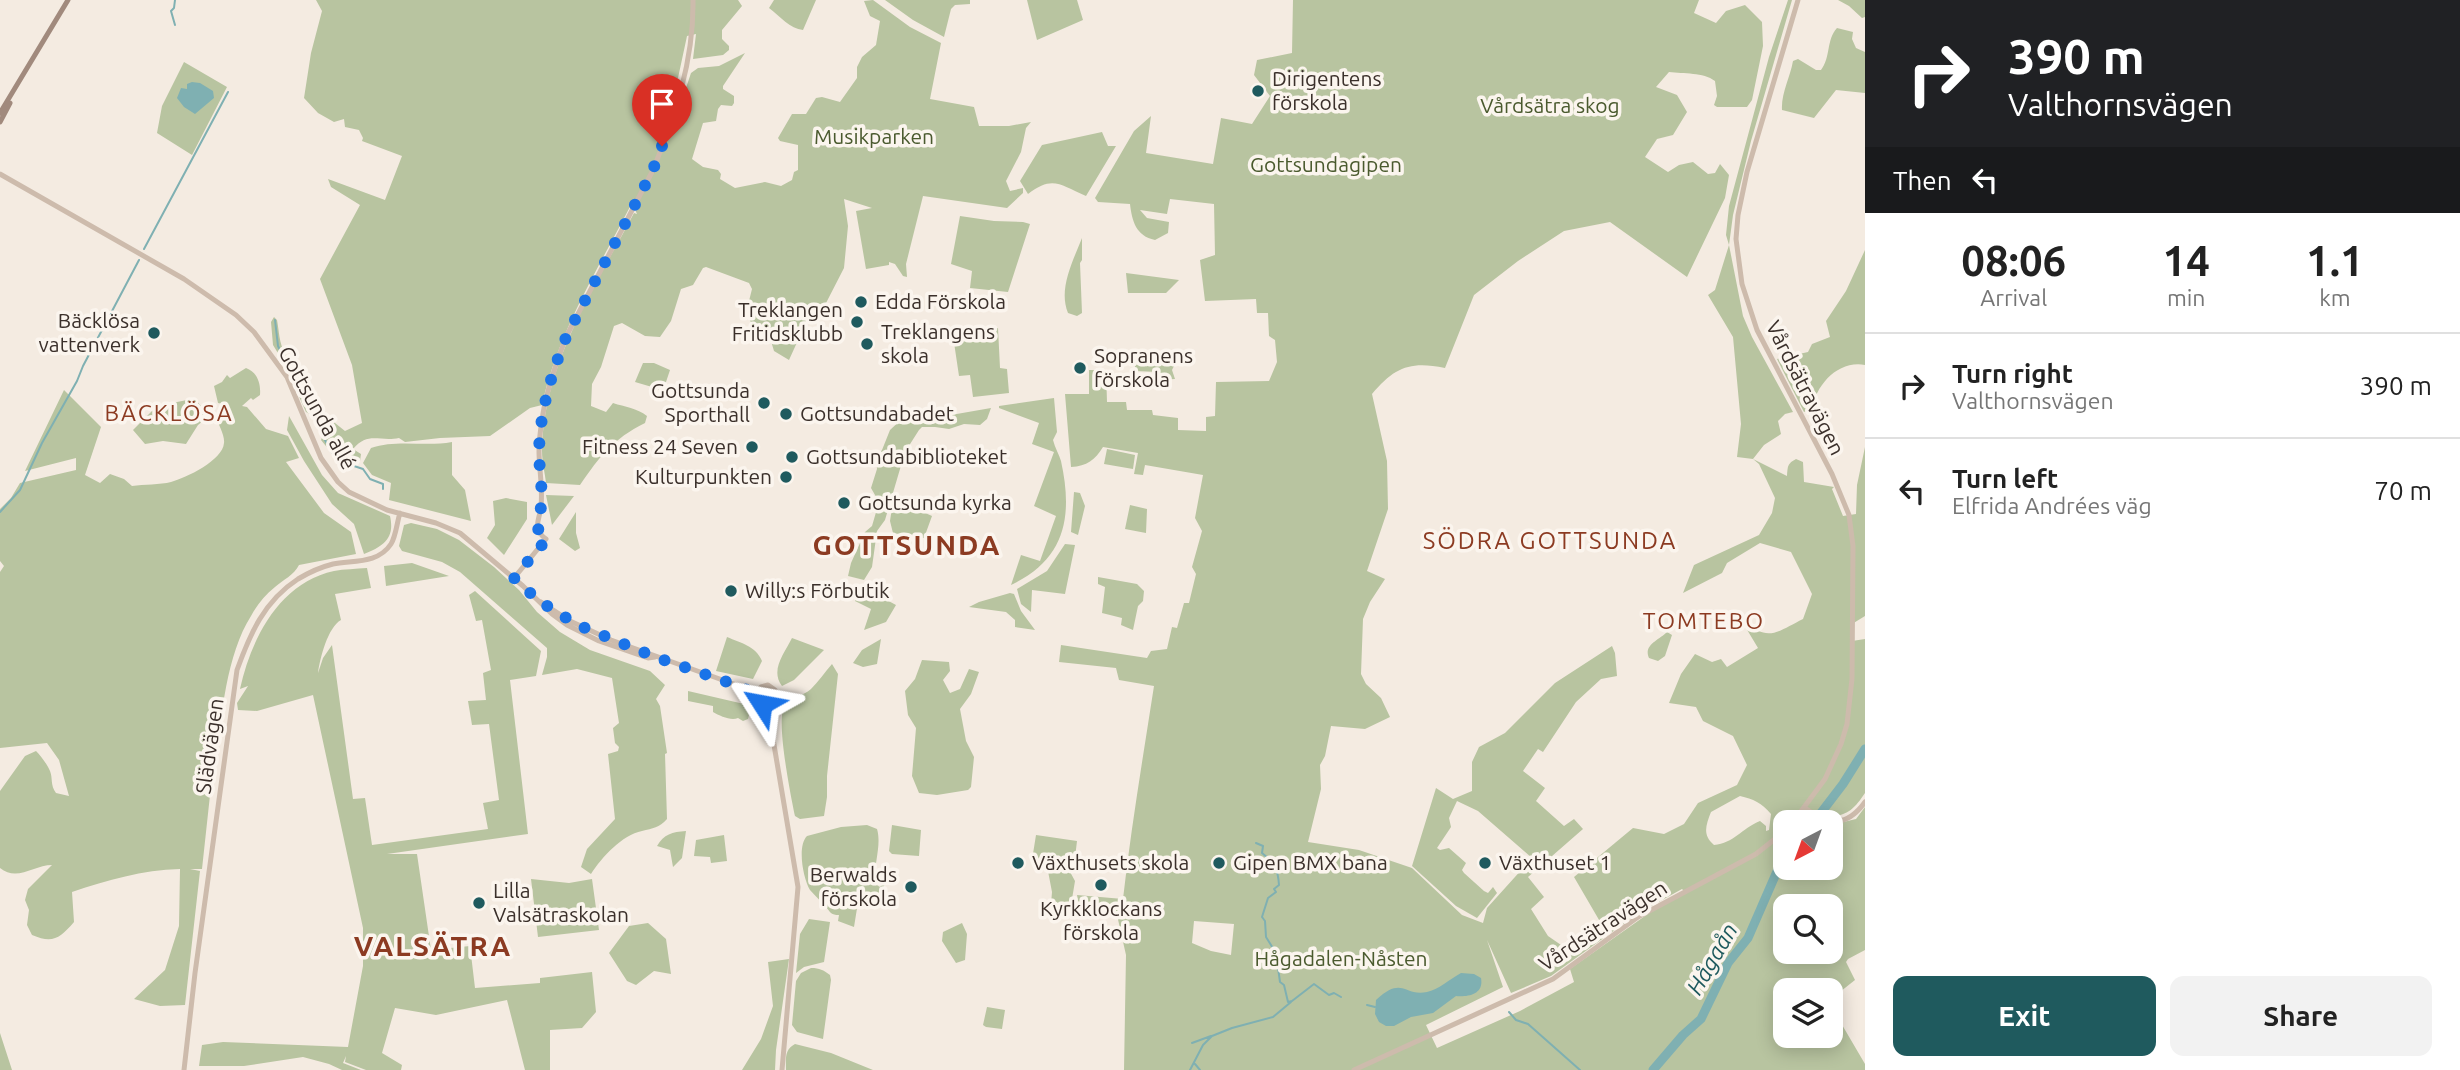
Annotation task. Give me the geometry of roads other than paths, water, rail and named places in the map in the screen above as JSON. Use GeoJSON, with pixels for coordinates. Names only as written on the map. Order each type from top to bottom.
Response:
{"type":"FeatureCollection","features":[{"type":"Feature","properties":{"kind":"main road"},"geometry":{"type":"LineString","coordinates":[[0,113],[68,0]]}},
{"type":"Feature","properties":{"kind":"main road"},"geometry":{"type":"LineString","coordinates":[[0,122],[15,91]]}},
{"type":"Feature","properties":{"kind":"street"},"geometry":{"type":"LineString","coordinates":[[514,578],[547,539],[536,524],[541,508],[539,451],[548,390],[567,335],[652,172],[667,134],[689,61],[694,0]]}},
{"type":"Feature","properties":{"kind":"street","name":"Vårdsätravägen"},"geometry":{"type":"LineString","coordinates":[[1797,0],[1747,172],[1736,239],[1748,308],[1832,474],[1851,524],[1852,680],[1847,724],[1825,779],[1805,808]]}},
{"type":"Feature","properties":{"kind":"street","name":"Gottsunda allé"},"geometry":{"type":"LineString","coordinates":[[0,174],[184,279],[236,315],[254,332],[287,377],[328,469],[349,492],[372,504],[460,533],[539,601],[578,625],[655,657],[742,687],[759,690]]}},
{"type":"Feature","properties":{"kind":"street","name":"Slädvägen"},"geometry":{"type":"LineString","coordinates":[[184,1070],[235,681],[249,638],[267,607],[282,590],[300,578],[332,565],[374,559],[392,542],[400,513]]}},
{"type":"Feature","properties":{"kind":"street"},"geometry":{"type":"LineString","coordinates":[[772,733],[772,703],[776,695],[773,688],[765,685],[759,690],[757,697],[772,733],[798,887],[782,1070]]}},
{"type":"Feature","properties":{"kind":"street","name":"Gottsunda allé"},"geometry":{"type":"LineString","coordinates":[[742,687],[757,697]]}},
{"type":"Feature","properties":{"kind":"street"},"geometry":{"type":"LineString","coordinates":[[762,704],[772,703]]}},
{"type":"Feature","properties":{"kind":"street"},"geometry":{"type":"LineString","coordinates":[[1805,808],[1824,820],[1835,821],[1854,816],[1865,802]]}},
{"type":"Feature","properties":{"kind":"street","name":"Vårdsätravägen"},"geometry":{"type":"LineString","coordinates":[[1354,1070],[1553,979],[1639,917],[1756,854],[1773,841]]}},
{"type":"Feature","properties":{"kind":"water"},"geometry":{"type":"Polygon","coordinates":[[[200,83],[213,91],[214,98],[195,114],[177,98],[181,88],[187,89],[187,84],[200,83]]]}},
{"type":"Feature","properties":{"kind":"water"},"geometry":{"type":"Polygon","coordinates":[[[1461,973],[1474,974],[1481,978],[1478,991],[1466,996],[1456,996],[1433,1013],[1411,1017],[1394,1026],[1379,1022],[1375,1014],[1376,1000],[1385,993],[1398,988],[1419,993],[1431,991],[1461,973]]]}},
{"type":"Feature","properties":{"kind":"waterway"},"geometry":{"type":"LineString","coordinates":[[175,0],[171,11],[175,25]]}},
{"type":"Feature","properties":{"kind":"waterway"},"geometry":{"type":"LineString","coordinates":[[144,249],[228,92]]}},
{"type":"Feature","properties":{"kind":"waterway"},"geometry":{"type":"LineString","coordinates":[[0,512],[20,490],[139,260]]}},
{"type":"Feature","properties":{"kind":"waterway"},"geometry":{"type":"LineString","coordinates":[[275,320],[278,346],[289,369],[305,382],[316,423],[329,428],[325,440],[332,453],[341,458],[342,462],[363,469],[370,479],[383,484],[383,489]]}},
{"type":"Feature","properties":{"kind":"waterway","name":"Hågaån"},"geometry":{"type":"LineString","coordinates":[[1823,810],[1865,749]]}},
{"type":"Feature","properties":{"kind":"waterway"},"geometry":{"type":"LineString","coordinates":[[1256,843],[1263,846],[1262,853],[1273,864],[1278,875],[1279,885],[1274,889],[1276,892],[1268,898],[1262,917],[1265,921],[1266,937],[1276,953],[1280,982],[1284,985],[1288,1002],[1314,984],[1329,995],[1334,993],[1341,997]]}},
{"type":"Feature","properties":{"kind":"waterway","name":"Hågaån"},"geometry":{"type":"LineString","coordinates":[[1653,1070],[1683,1035],[1701,1019],[1728,963],[1748,938],[1773,880]]}},
{"type":"Feature","properties":{"kind":"waterway"},"geometry":{"type":"LineString","coordinates":[[1190,1070],[1203,1045],[1212,1036],[1273,1017],[1291,1002]]}},
{"type":"Feature","properties":{"kind":"waterway"},"geometry":{"type":"LineString","coordinates":[[1367,1005],[1375,1007]]}},
{"type":"Feature","properties":{"kind":"waterway"},"geometry":{"type":"LineString","coordinates":[[1509,1012],[1516,1020],[1528,1024],[1580,1070]]}},
{"type":"Feature","properties":{"kind":"waterway"},"geometry":{"type":"LineString","coordinates":[[1192,1043],[1211,1036]]}},
{"type":"Feature","properties":{"kind":"waterway"},"geometry":{"type":"LineString","coordinates":[[1195,1064],[1200,1070]]}},
{"type":"Feature","properties":{"kind":"place","name":"Dirigentens förskola"},"geometry":{"type":"Point","coordinates":[1258,91]}},
{"type":"Feature","properties":{"kind":"place","name":"Edda Förskola"},"geometry":{"type":"Point","coordinates":[861,302]}},
{"type":"Feature","properties":{"kind":"place","name":"Treklangen Fritidsklubb"},"geometry":{"type":"Point","coordinates":[857,322]}},
{"type":"Feature","properties":{"kind":"place","name":"Bäcklösa vattenverk"},"geometry":{"type":"Point","coordinates":[154,333]}},
{"type":"Feature","properties":{"kind":"place","name":"Treklangens skola"},"geometry":{"type":"Point","coordinates":[867,344]}},
{"type":"Feature","properties":{"kind":"place","name":"Sopranens förskola"},"geometry":{"type":"Point","coordinates":[1080,368]}},
{"type":"Feature","properties":{"kind":"place","name":"Gottsunda Sporthall"},"geometry":{"type":"Point","coordinates":[764,403]}},
{"type":"Feature","properties":{"kind":"place","name":"Gottsundabadet"},"geometry":{"type":"Point","coordinates":[786,414]}},
{"type":"Feature","properties":{"kind":"place","name":"Fitness 24 Seven"},"geometry":{"type":"Point","coordinates":[752,447]}},
{"type":"Feature","properties":{"kind":"place","name":"Gottsundabiblioteket"},"geometry":{"type":"Point","coordinates":[792,457]}},
{"type":"Feature","properties":{"kind":"place","name":"Kulturpunkten"},"geometry":{"type":"Point","coordinates":[786,477]}},
{"type":"Feature","properties":{"kind":"place","name":"Gottsunda kyrka"},"geometry":{"type":"Point","coordinates":[844,503]}},
{"type":"Feature","properties":{"kind":"place","name":"Willy:s Förbutik"},"geometry":{"type":"Point","coordinates":[731,591]}},
{"type":"Feature","properties":{"kind":"place","name":"Växthusets skola"},"geometry":{"type":"Point","coordinates":[1018,863]}},
{"type":"Feature","properties":{"kind":"place","name":"Gipen BMX bana"},"geometry":{"type":"Point","coordinates":[1219,863]}},
{"type":"Feature","properties":{"kind":"place","name":"Växthuset 1"},"geometry":{"type":"Point","coordinates":[1485,863]}},
{"type":"Feature","properties":{"kind":"place","name":"Kyrkklockans förskola"},"geometry":{"type":"Point","coordinates":[1101,885]}},
{"type":"Feature","properties":{"kind":"place","name":"Berwalds förskola"},"geometry":{"type":"Point","coordinates":[911,887]}},
{"type":"Feature","properties":{"kind":"place","name":"Lilla Valsätraskolan"},"geometry":{"type":"Point","coordinates":[479,903]}},
{"type":"Feature","properties":{"kind":"district","name":"BÄCKLÖSA"},"geometry":{"type":"Point","coordinates":[169,413]}},
{"type":"Feature","properties":{"kind":"district","name":"SÖDRA GOTTSUNDA"},"geometry":{"type":"Point","coordinates":[1550,541]}},
{"type":"Feature","properties":{"kind":"district","name":"GOTTSUNDA"},"geometry":{"type":"Point","coordinates":[907,545]}},
{"type":"Feature","properties":{"kind":"district","name":"TOMTEBO"},"geometry":{"type":"Point","coordinates":[1704,621]}},
{"type":"Feature","properties":{"kind":"district","name":"VALSÄTRA"},"geometry":{"type":"Point","coordinates":[433,946]}},
{"type":"Feature","properties":{"kind":"park label","name":"Vårdsätra skog"},"geometry":{"type":"Point","coordinates":[1550,106]}},
{"type":"Feature","properties":{"kind":"park label","name":"Musikparken"},"geometry":{"type":"Point","coordinates":[874,137]}},
{"type":"Feature","properties":{"kind":"park label","name":"Gottsundagipen"},"geometry":{"type":"Point","coordinates":[1326,165]}},
{"type":"Feature","properties":{"kind":"park label","name":"Hågadalen-Nåsten"},"geometry":{"type":"Point","coordinates":[1341,959]}}]}
